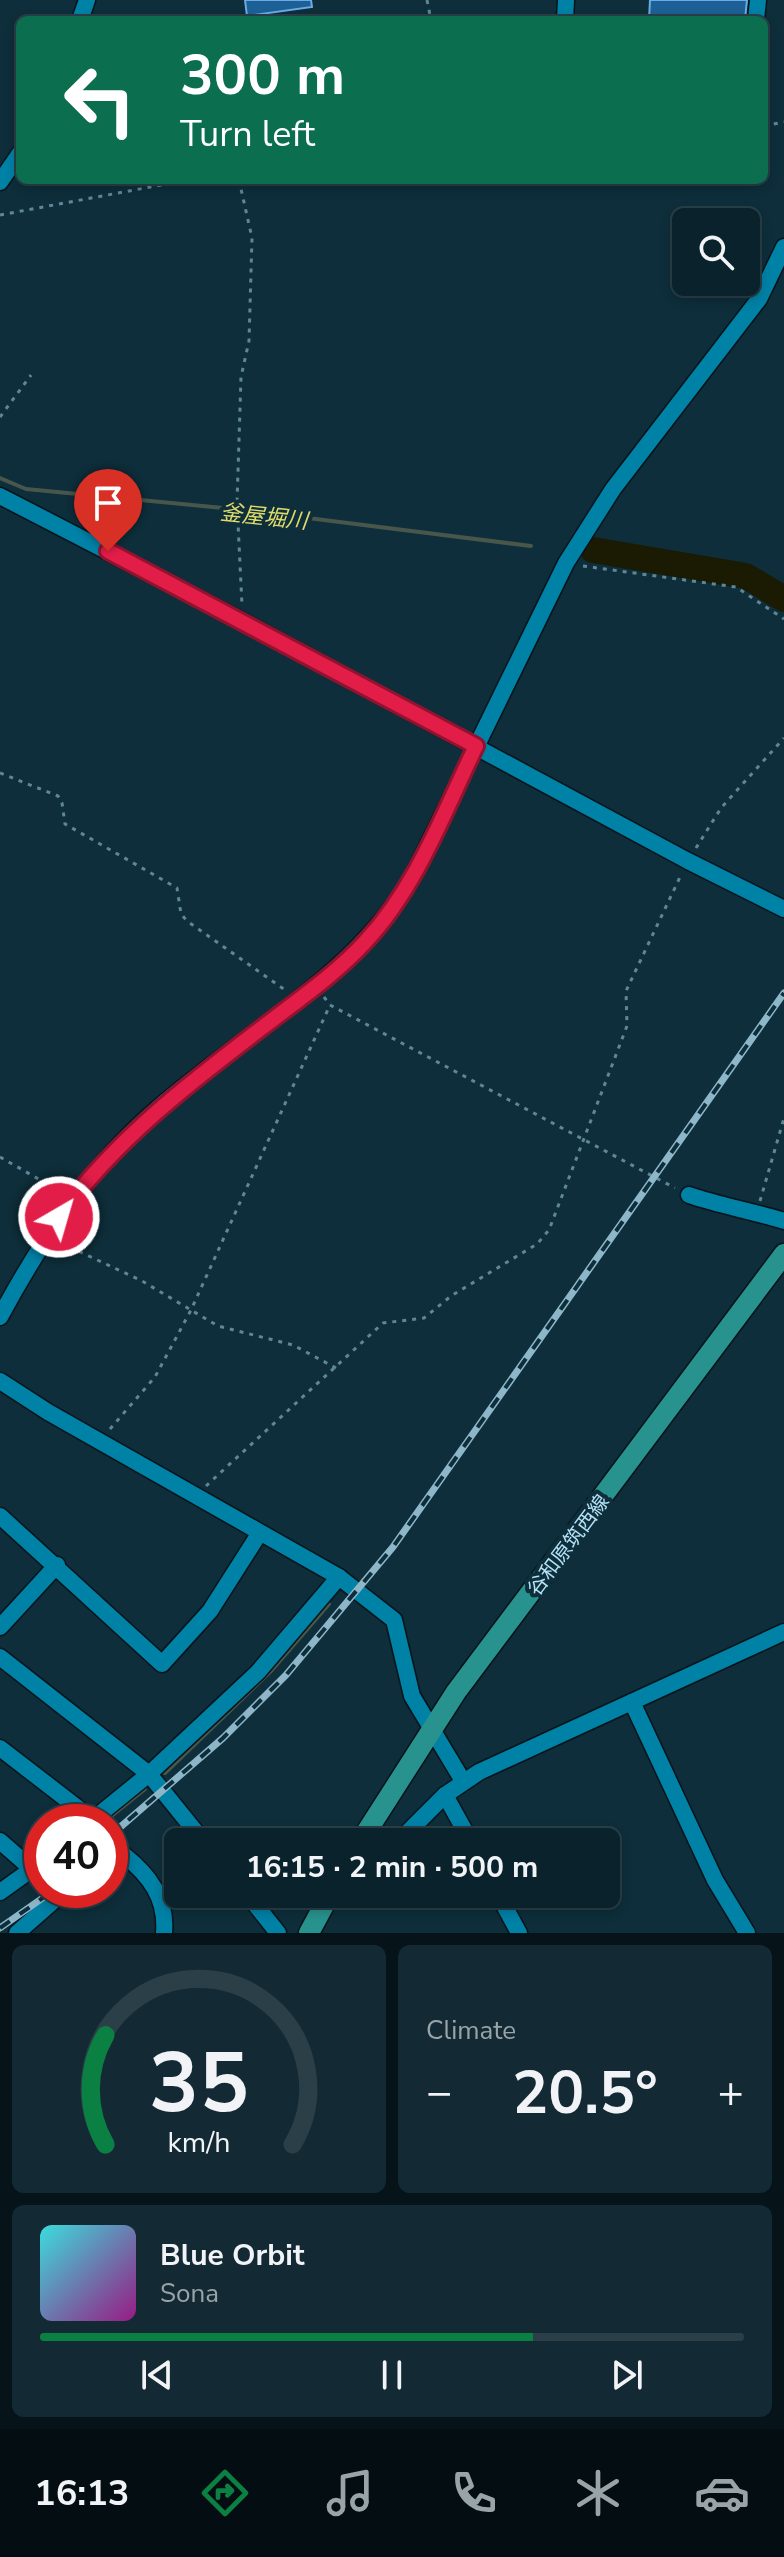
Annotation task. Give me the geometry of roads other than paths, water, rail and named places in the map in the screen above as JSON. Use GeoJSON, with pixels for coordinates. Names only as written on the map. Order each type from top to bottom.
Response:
{"type":"FeatureCollection","features":[{"type":"Feature","properties":{"kind":"main road","name":"谷和原筑西線"},"geometry":{"type":"LineString","coordinates":[[369,1828],[456,1692],[784,1254]]}},
{"type":"Feature","properties":{"kind":"main road"},"geometry":{"type":"LineString","coordinates":[[309,1933],[322,1908]]}},
{"type":"Feature","properties":{"kind":"street"},"geometry":{"type":"LineString","coordinates":[[0,182],[16,159]]}},
{"type":"Feature","properties":{"kind":"street"},"geometry":{"type":"LineString","coordinates":[[0,1317],[46,1235],[118,1146],[158,1108],[296,1001],[364,943],[391,911],[410,882],[566,563],[613,489],[759,299],[784,247]]}},
{"type":"Feature","properties":{"kind":"street"},"geometry":{"type":"LineString","coordinates":[[0,496],[784,909]]}},
{"type":"Feature","properties":{"kind":"street"},"geometry":{"type":"LineString","coordinates":[[689,1195],[737,1211],[756,1212],[784,1221]]}},
{"type":"Feature","properties":{"kind":"street"},"geometry":{"type":"LineString","coordinates":[[0,1381],[99,1442],[339,1577],[394,1620],[409,1688],[431,1731],[463,1781]]}},
{"type":"Feature","properties":{"kind":"street"},"geometry":{"type":"LineString","coordinates":[[0,1516],[162,1664],[210,1611],[259,1534]]}},
{"type":"Feature","properties":{"kind":"street"},"geometry":{"type":"LineString","coordinates":[[0,1627],[57,1565]]}},
{"type":"Feature","properties":{"kind":"street"},"geometry":{"type":"LineString","coordinates":[[112,1804],[149,1774],[272,1657],[339,1577]]}},
{"type":"Feature","properties":{"kind":"street"},"geometry":{"type":"LineString","coordinates":[[412,1828],[463,1781],[784,1632]]}},
{"type":"Feature","properties":{"kind":"street"},"geometry":{"type":"LineString","coordinates":[[0,1657],[149,1774],[193,1828]]}},
{"type":"Feature","properties":{"kind":"street"},"geometry":{"type":"LineString","coordinates":[[632,1702],[715,1880],[747,1933]]}},
{"type":"Feature","properties":{"kind":"street"},"geometry":{"type":"LineString","coordinates":[[0,1748],[70,1804]]}},
{"type":"Feature","properties":{"kind":"street"},"geometry":{"type":"LineString","coordinates":[[445,1795],[463,1828]]}},
{"type":"Feature","properties":{"kind":"street"},"geometry":{"type":"LineString","coordinates":[[0,1841],[24,1857]]}},
{"type":"Feature","properties":{"kind":"street"},"geometry":{"type":"LineString","coordinates":[[128,1858],[148,1874],[165,1920],[164,1933]]}},
{"type":"Feature","properties":{"kind":"street"},"geometry":{"type":"LineString","coordinates":[[0,1892],[24,1876]]}},
{"type":"Feature","properties":{"kind":"street"},"geometry":{"type":"LineString","coordinates":[[17,1933],[45,1908]]}},
{"type":"Feature","properties":{"kind":"street"},"geometry":{"type":"LineString","coordinates":[[258,1908],[278,1933]]}},
{"type":"Feature","properties":{"kind":"street"},"geometry":{"type":"LineString","coordinates":[[506,1908],[519,1933]]}},
{"type":"Feature","properties":{"kind":"waterway","name":"釜屋堀川"},"geometry":{"type":"LineString","coordinates":[[0,478],[26,489],[244,510],[531,546]]}},
{"type":"Feature","properties":{"kind":"waterway","name":"釜屋堀川"},"geometry":{"type":"LineString","coordinates":[[593,550],[746,576],[784,599]]}},
{"type":"Feature","properties":{"kind":"waterway"},"geometry":{"type":"LineString","coordinates":[[165,1773],[272,1670],[329,1604]]}},
{"type":"Feature","properties":{"kind":"waterway"},"geometry":{"type":"LineString","coordinates":[[126,1804],[145,1789]]}},
{"type":"Feature","properties":{"kind":"railway"},"geometry":{"type":"LineString","coordinates":[[128,1820],[223,1738],[286,1675],[393,1547],[784,993]]}},
{"type":"Feature","properties":{"kind":"railway"},"geometry":{"type":"LineString","coordinates":[[0,1928],[28,1908]]}}]}
